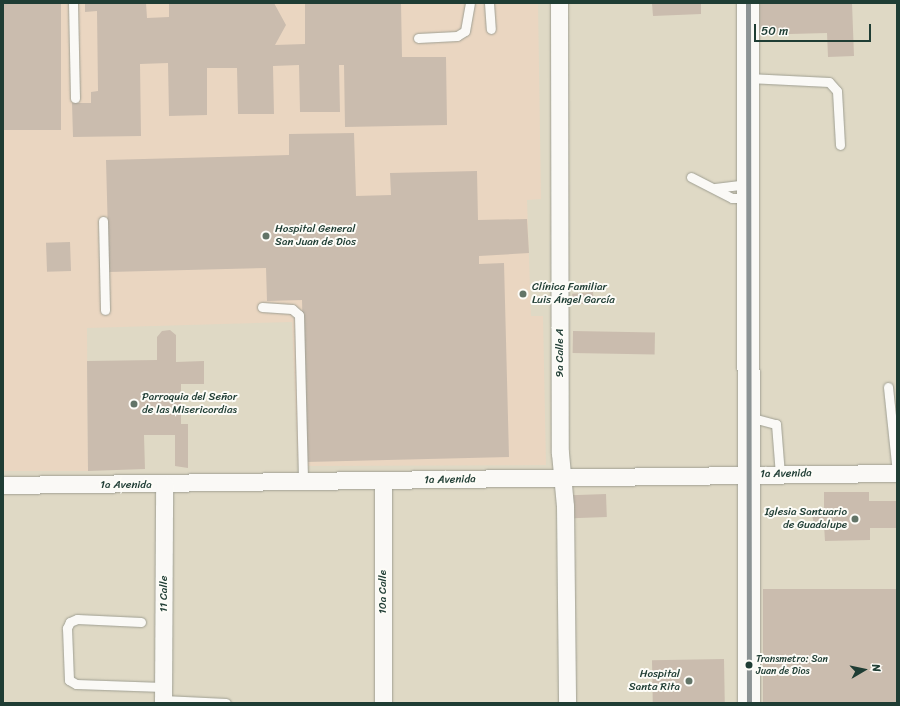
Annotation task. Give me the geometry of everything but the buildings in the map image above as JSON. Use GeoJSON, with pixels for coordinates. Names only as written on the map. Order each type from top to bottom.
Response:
{"type":"FeatureCollection","features":[{"type":"Feature","properties":{"kind":"main road"},"geometry":{"type":"LineString","coordinates":[[748,3],[749,703]]}},
{"type":"Feature","properties":{"kind":"street","name":"9a Calle A"},"geometry":{"type":"LineString","coordinates":[[559,3],[562,478],[566,703]]}},
{"type":"Feature","properties":{"kind":"street","name":"1a Avenida"},"geometry":{"type":"LineString","coordinates":[[3,485],[897,473]]}},
{"type":"Feature","properties":{"kind":"street","name":"10a Calle"},"geometry":{"type":"LineString","coordinates":[[383,481],[383,703]]}},
{"type":"Feature","properties":{"kind":"street","name":"11 Calle"},"geometry":{"type":"LineString","coordinates":[[163,697],[164,484]]}},
{"type":"Feature","properties":{"kind":"lane"},"geometry":{"type":"LineString","coordinates":[[73,3],[75,98]]}},
{"type":"Feature","properties":{"kind":"lane"},"geometry":{"type":"LineString","coordinates":[[418,38],[457,36],[465,31],[470,3]]}},
{"type":"Feature","properties":{"kind":"lane"},"geometry":{"type":"LineString","coordinates":[[489,3],[491,29]]}},
{"type":"Feature","properties":{"kind":"lane"},"geometry":{"type":"LineString","coordinates":[[748,78],[829,82],[837,91],[840,145]]}},
{"type":"Feature","properties":{"kind":"lane"},"geometry":{"type":"LineString","coordinates":[[691,177],[732,198],[749,191]]}},
{"type":"Feature","properties":{"kind":"lane"},"geometry":{"type":"LineString","coordinates":[[715,188],[749,191]]}},
{"type":"Feature","properties":{"kind":"lane"},"geometry":{"type":"LineString","coordinates":[[103,221],[105,310]]}},
{"type":"Feature","properties":{"kind":"lane"},"geometry":{"type":"LineString","coordinates":[[262,307],[292,309],[298,315],[303,482]]}},
{"type":"Feature","properties":{"kind":"lane"},"geometry":{"type":"LineString","coordinates":[[888,386],[897,473]]}},
{"type":"Feature","properties":{"kind":"lane"},"geometry":{"type":"LineString","coordinates":[[749,417],[776,424],[780,475]]}},
{"type":"Feature","properties":{"kind":"lane"},"geometry":{"type":"LineString","coordinates":[[142,622],[77,619],[70,622],[67,628],[69,680],[76,684],[163,697],[226,703]]}},
{"type":"Feature","properties":{"kind":"shaded area","name":"Hospital General San Juan de Dios"},"geometry":{"type":"Polygon","coordinates":[[[3,3],[538,3],[541,199],[527,200],[531,316],[543,316],[546,465],[298,466],[292,322],[87,328],[88,471],[3,471],[3,3]]]}},
{"type":"Feature","properties":{"kind":"transit line"},"geometry":{"type":"LineString","coordinates":[[748,3],[749,703]]}},
{"type":"Feature","properties":{"kind":"place","name":"Hospital General San Juan de Dios"},"geometry":{"type":"Point","coordinates":[266,236]}},
{"type":"Feature","properties":{"kind":"place","name":"Clínica Familiar Luis Ángel García"},"geometry":{"type":"Point","coordinates":[523,294]}},
{"type":"Feature","properties":{"kind":"place","name":"Parroquia del Señor de las Misericordias"},"geometry":{"type":"Point","coordinates":[134,404]}},
{"type":"Feature","properties":{"kind":"place","name":"Iglesia Santuario de Guadalupe"},"geometry":{"type":"Point","coordinates":[855,519]}},
{"type":"Feature","properties":{"kind":"place","name":"Transmetro: San Juan de Dios"},"geometry":{"type":"Point","coordinates":[749,665]}},
{"type":"Feature","properties":{"kind":"place","name":"Hospital Santa Rita"},"geometry":{"type":"Point","coordinates":[689,681]}}]}
